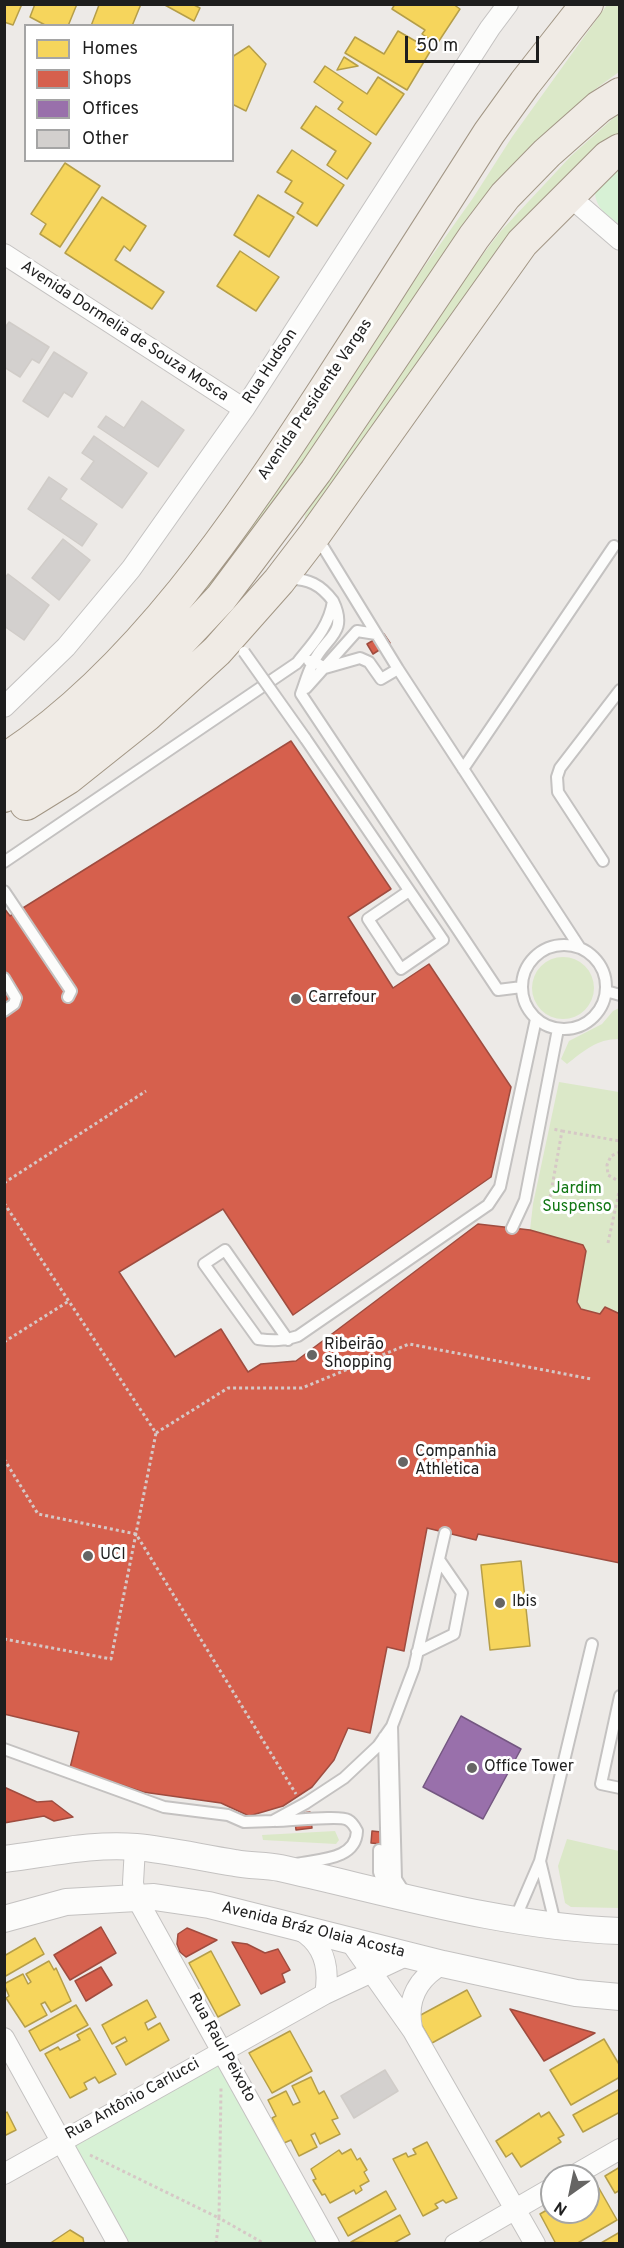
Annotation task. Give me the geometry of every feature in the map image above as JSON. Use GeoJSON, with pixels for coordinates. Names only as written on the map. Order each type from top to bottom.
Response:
{"type":"FeatureCollection","features":[{"type":"Feature","properties":{"kind":"main road","name":"Avenida Presidente Vargas"},"geometry":{"type":"LineString","coordinates":[[4,760],[63,715],[109,673],[199,572],[295,436],[489,134],[525,83],[587,4]]}},
{"type":"Feature","properties":{"kind":"main road"},"geometry":{"type":"LineString","coordinates":[[4,796],[44,768],[126,699],[221,598],[316,471],[474,237],[505,196],[547,153],[599,107],[620,94]]}},
{"type":"Feature","properties":{"kind":"main road"},"geometry":{"type":"LineString","coordinates":[[4,817],[68,778],[231,652],[279,581],[522,243],[608,157],[620,150]]}},
{"type":"Feature","properties":{"kind":"street","name":"Rua Hudson"},"geometry":{"type":"LineString","coordinates":[[4,707],[66,647],[131,569],[244,409],[490,27],[508,4]]}},
{"type":"Feature","properties":{"kind":"street"},"geometry":{"type":"LineString","coordinates":[[569,195],[620,240]]}},
{"type":"Feature","properties":{"kind":"street","name":"Avenida Dormelia de Souza Mosca"},"geometry":{"type":"LineString","coordinates":[[4,254],[244,409]]}},
{"type":"Feature","properties":{"kind":"street"},"geometry":{"type":"LineString","coordinates":[[4,1859],[100,1847],[135,1847],[276,1868],[514,1920],[556,1927],[620,1931]]}},
{"type":"Feature","properties":{"kind":"street","name":"Rua Raul Peixoto"},"geometry":{"type":"LineString","coordinates":[[135,1847],[133,1883],[136,1897],[330,2244]]}},
{"type":"Feature","properties":{"kind":"street","name":"Avenida Bráz Olaia Acosta"},"geometry":{"type":"LineString","coordinates":[[4,1919],[66,1902],[154,1897],[209,1905],[443,1964],[576,1993],[620,1997]]}},
{"type":"Feature","properties":{"kind":"street"},"geometry":{"type":"LineString","coordinates":[[292,1926],[313,1939],[320,1948],[327,1970],[325,1994]]}},
{"type":"Feature","properties":{"kind":"street"},"geometry":{"type":"LineString","coordinates":[[349,1940],[413,2031],[535,2244]]}},
{"type":"Feature","properties":{"kind":"street","name":"Rua Antônio Carlucci"},"geometry":{"type":"LineString","coordinates":[[4,2174],[221,2050],[325,1994],[408,1955]]}},
{"type":"Feature","properties":{"kind":"street"},"geometry":{"type":"LineString","coordinates":[[413,2031],[410,2018],[415,1991],[431,1970],[443,1964]]}},
{"type":"Feature","properties":{"kind":"street"},"geometry":{"type":"LineString","coordinates":[[4,2038],[118,2244]]}},
{"type":"Feature","properties":{"kind":"street"},"geometry":{"type":"LineString","coordinates":[[594,2164],[620,2149]]}},
{"type":"Feature","properties":{"kind":"street"},"geometry":{"type":"LineString","coordinates":[[455,2244],[540,2195]]}},
{"type":"Feature","properties":{"kind":"lane"},"geometry":{"type":"LineString","coordinates":[[315,534],[398,669],[580,948]]}},
{"type":"Feature","properties":{"kind":"lane"},"geometry":{"type":"LineString","coordinates":[[463,769],[614,546]]}},
{"type":"Feature","properties":{"kind":"lane"},"geometry":{"type":"LineString","coordinates":[[279,581],[290,578],[306,579],[317,585],[333,601],[340,615],[338,625],[314,661],[301,694]]}},
{"type":"Feature","properties":{"kind":"lane"},"geometry":{"type":"LineString","coordinates":[[4,862],[297,663],[323,632],[333,601]]}},
{"type":"Feature","properties":{"kind":"lane"},"geometry":{"type":"LineString","coordinates":[[301,694],[357,631],[376,634]]}},
{"type":"Feature","properties":{"kind":"lane"},"geometry":{"type":"LineString","coordinates":[[231,652],[305,738],[443,940],[401,969],[368,919],[409,891]]}},
{"type":"Feature","properties":{"kind":"lane"},"geometry":{"type":"LineString","coordinates":[[325,669],[360,658],[369,662],[381,679],[398,669]]}},
{"type":"Feature","properties":{"kind":"lane"},"geometry":{"type":"LineString","coordinates":[[297,663],[314,661],[325,669]]}},
{"type":"Feature","properties":{"kind":"lane"},"geometry":{"type":"LineString","coordinates":[[603,861],[558,792],[557,777],[560,768],[620,690]]}},
{"type":"Feature","properties":{"kind":"lane"},"geometry":{"type":"LineString","coordinates":[[301,694],[498,990],[522,987]]}},
{"type":"Feature","properties":{"kind":"lane"},"geometry":{"type":"LineString","coordinates":[[6,892],[71,991],[68,997]]}},
{"type":"Feature","properties":{"kind":"lane"},"geometry":{"type":"LineString","coordinates":[[567,945],[580,948],[592,955],[605,978],[606,992],[603,1005],[590,1020],[572,1029],[558,1029],[546,1025],[536,1019],[524,999],[522,987],[524,973],[531,961],[541,952],[553,946],[567,945]]}},
{"type":"Feature","properties":{"kind":"lane"},"geometry":{"type":"LineString","coordinates":[[4,978],[16,998],[14,1004],[4,1011]]}},
{"type":"Feature","properties":{"kind":"lane"},"geometry":{"type":"LineString","coordinates":[[606,992],[620,995]]}},
{"type":"Feature","properties":{"kind":"lane"},"geometry":{"type":"LineString","coordinates":[[288,1340],[225,1250],[204,1264],[258,1339],[288,1340],[298,1336],[488,1205],[500,1187],[536,1019]]}},
{"type":"Feature","properties":{"kind":"lane"},"geometry":{"type":"LineString","coordinates":[[512,1228],[525,1200],[558,1029]]}},
{"type":"Feature","properties":{"kind":"lane"},"geometry":{"type":"LineString","coordinates":[[273,1821],[330,1788],[358,1766],[378,1746],[392,1726],[414,1668],[445,1533]]}},
{"type":"Feature","properties":{"kind":"lane"},"geometry":{"type":"LineString","coordinates":[[417,1652],[454,1634],[462,1593],[440,1561]]}},
{"type":"Feature","properties":{"kind":"lane"},"geometry":{"type":"LineString","coordinates":[[514,1920],[540,1861],[592,1644]]}},
{"type":"Feature","properties":{"kind":"lane"},"geometry":{"type":"LineString","coordinates":[[620,1696],[601,1784],[620,1788]]}},
{"type":"Feature","properties":{"kind":"lane"},"geometry":{"type":"LineString","coordinates":[[392,1726],[396,1879],[405,1898]]}},
{"type":"Feature","properties":{"kind":"lane"},"geometry":{"type":"LineString","coordinates":[[384,1735],[387,1875],[396,1892],[405,1898]]}},
{"type":"Feature","properties":{"kind":"lane"},"geometry":{"type":"LineString","coordinates":[[378,1746],[379,1872],[384,1887],[405,1898]]}},
{"type":"Feature","properties":{"kind":"lane"},"geometry":{"type":"LineString","coordinates":[[4,1749],[164,1807],[228,1815],[244,1822],[305,1821],[337,1817],[349,1820],[357,1831],[353,1847],[348,1851],[337,1856],[276,1868]]}},
{"type":"Feature","properties":{"kind":"lane"},"geometry":{"type":"LineString","coordinates":[[540,1861],[556,1927]]}},
{"type":"Feature","properties":{"kind":"path"},"geometry":{"type":"LineString","coordinates":[[4,1182],[146,1091]]}},
{"type":"Feature","properties":{"kind":"path"},"geometry":{"type":"LineString","coordinates":[[548,1128],[620,1141]]}},
{"type":"Feature","properties":{"kind":"path"},"geometry":{"type":"LineString","coordinates":[[548,1209],[562,1131]]}},
{"type":"Feature","properties":{"kind":"path"},"geometry":{"type":"LineString","coordinates":[[620,1152],[611,1156],[607,1165],[608,1174],[620,1182]]}},
{"type":"Feature","properties":{"kind":"path"},"geometry":{"type":"LineString","coordinates":[[608,1243],[620,1187]]}},
{"type":"Feature","properties":{"kind":"path"},"geometry":{"type":"LineString","coordinates":[[4,1203],[156,1433],[111,1659],[4,1639]]}},
{"type":"Feature","properties":{"kind":"path"},"geometry":{"type":"LineString","coordinates":[[4,1342],[69,1301]]}},
{"type":"Feature","properties":{"kind":"path"},"geometry":{"type":"LineString","coordinates":[[156,1433],[228,1388],[302,1388],[409,1344],[591,1379]]}},
{"type":"Feature","properties":{"kind":"path"},"geometry":{"type":"LineString","coordinates":[[4,1459],[38,1514],[136,1534],[298,1798]]}},
{"type":"Feature","properties":{"kind":"path"},"geometry":{"type":"LineString","coordinates":[[216,2244],[219,2218],[221,2086]]}},
{"type":"Feature","properties":{"kind":"path"},"geometry":{"type":"LineString","coordinates":[[61,2141],[219,2218],[265,2244]]}},
{"type":"Feature","properties":{"kind":"green space"},"geometry":{"type":"Polygon","coordinates":[[[607,5],[619,5],[619,72],[594,90],[541,138],[350,397],[201,606],[5,786],[5,777],[34,756],[192,604],[287,476],[407,291],[473,198],[512,137],[607,5]]]}},
{"type":"Feature","properties":{"kind":"green space"},"geometry":{"type":"Polygon","coordinates":[[[619,113],[619,138],[304,524],[305,515],[443,307],[500,232],[571,156],[619,113]]]}},
{"type":"Feature","properties":{"kind":"green space"},"geometry":{"type":"Polygon","coordinates":[[[619,166],[619,224],[599,207],[595,191],[619,166]]]}},
{"type":"Feature","properties":{"kind":"green space"},"geometry":{"type":"Polygon","coordinates":[[[563,957],[585,966],[594,988],[585,1010],[563,1019],[541,1010],[532,988],[541,966],[563,957]]]}},
{"type":"Feature","properties":{"kind":"green space"},"geometry":{"type":"Polygon","coordinates":[[[619,1008],[619,1039],[597,1043],[567,1064],[561,1059],[569,1041],[602,1024],[613,1011],[619,1008]]]}},
{"type":"Feature","properties":{"kind":"green space","name":"Jardim Suspenso"},"geometry":{"type":"Polygon","coordinates":[[[559,1082],[619,1092],[619,1314],[605,1307],[600,1314],[581,1309],[577,1302],[586,1251],[530,1230],[533,1204],[559,1082]]]}},
{"type":"Feature","properties":{"kind":"green space"},"geometry":{"type":"Polygon","coordinates":[[[335,1831],[339,1840],[336,1844],[263,1840],[262,1835],[335,1831]]]}},
{"type":"Feature","properties":{"kind":"green space"},"geometry":{"type":"Polygon","coordinates":[[[567,1839],[619,1851],[619,1908],[571,1907],[565,1903],[558,1866],[567,1839]]]}},
{"type":"Feature","properties":{"kind":"green space"},"geometry":{"type":"Polygon","coordinates":[[[221,2051],[330,2243],[118,2243],[61,2141],[221,2051]]]}},
{"type":"Feature","properties":{"kind":"building: Homes"},"geometry":{"type":"Polygon","coordinates":[[[4,4],[22,4],[13,25],[4,22],[4,4]]]}},
{"type":"Feature","properties":{"kind":"building: Homes"},"geometry":{"type":"Polygon","coordinates":[[[35,4],[77,4],[69,24],[43,24],[30,17],[35,4]]]}},
{"type":"Feature","properties":{"kind":"building: Homes"},"geometry":{"type":"Polygon","coordinates":[[[97,4],[141,4],[133,24],[92,24],[99,5],[97,4]]]}},
{"type":"Feature","properties":{"kind":"building: Homes"},"geometry":{"type":"Polygon","coordinates":[[[163,4],[192,4],[200,8],[194,21],[163,4]]]}},
{"type":"Feature","properties":{"kind":"building: Homes"},"geometry":{"type":"Polygon","coordinates":[[[395,4],[453,4],[460,9],[437,44],[422,34],[425,30],[392,9],[395,4]]]}},
{"type":"Feature","properties":{"kind":"building: Homes"},"geometry":{"type":"Polygon","coordinates":[[[398,31],[431,50],[407,90],[345,53],[355,37],[384,54],[398,31]]]}},
{"type":"Feature","properties":{"kind":"building: Homes"},"geometry":{"type":"Polygon","coordinates":[[[249,46],[266,64],[246,111],[234,105],[234,56],[249,46]]]}},
{"type":"Feature","properties":{"kind":"building: Homes"},"geometry":{"type":"Polygon","coordinates":[[[344,57],[358,66],[337,70],[344,57]]]}},
{"type":"Feature","properties":{"kind":"building: Homes"},"geometry":{"type":"Polygon","coordinates":[[[325,66],[367,94],[378,77],[404,94],[376,135],[338,109],[343,102],[314,82],[325,66]]]}},
{"type":"Feature","properties":{"kind":"building: Homes"},"geometry":{"type":"Polygon","coordinates":[[[316,106],[371,143],[347,179],[327,165],[336,151],[301,128],[316,106]]]}},
{"type":"Feature","properties":{"kind":"building: Homes"},"geometry":{"type":"Polygon","coordinates":[[[292,150],[344,185],[317,226],[297,213],[303,203],[285,192],[292,181],[277,172],[292,150]]]}},
{"type":"Feature","properties":{"kind":"building: Homes"},"geometry":{"type":"Polygon","coordinates":[[[65,163],[100,186],[60,247],[40,234],[46,224],[31,214],[65,163]]]}},
{"type":"Feature","properties":{"kind":"building: Homes"},"geometry":{"type":"Polygon","coordinates":[[[258,195],[294,217],[269,257],[234,235],[258,195]]]}},
{"type":"Feature","properties":{"kind":"building: Homes"},"geometry":{"type":"Polygon","coordinates":[[[102,197],[146,226],[130,251],[124,246],[115,260],[164,292],[152,309],[65,253],[102,197]]]}},
{"type":"Feature","properties":{"kind":"building: Homes"},"geometry":{"type":"Polygon","coordinates":[[[240,251],[279,277],[256,311],[217,286],[240,251]]]}},
{"type":"Feature","properties":{"kind":"building: Homes"},"geometry":{"type":"Polygon","coordinates":[[[521,1561],[530,1646],[490,1650],[481,1565],[521,1561]]]}},
{"type":"Feature","properties":{"kind":"building: Homes"},"geometry":{"type":"Polygon","coordinates":[[[35,1938],[44,1954],[4,1977],[4,1956],[35,1938]]]}},
{"type":"Feature","properties":{"kind":"building: Homes"},"geometry":{"type":"Polygon","coordinates":[[[211,1951],[240,2005],[218,2017],[189,1963],[211,1951]]]}},
{"type":"Feature","properties":{"kind":"building: Homes"},"geometry":{"type":"Polygon","coordinates":[[[49,1961],[54,1970],[56,1968],[71,2001],[51,2012],[45,2002],[41,2004],[47,2015],[25,2027],[6,1998],[9,1996],[4,1984],[23,1974],[28,1984],[31,1982],[26,1974],[49,1961]]]}},
{"type":"Feature","properties":{"kind":"building: Homes"},"geometry":{"type":"Polygon","coordinates":[[[467,1990],[481,2016],[432,2043],[417,2017],[467,1990]]]}},
{"type":"Feature","properties":{"kind":"building: Homes"},"geometry":{"type":"Polygon","coordinates":[[[147,2000],[156,2017],[145,2023],[148,2030],[160,2023],[169,2040],[126,2065],[116,2047],[127,2041],[125,2037],[112,2044],[102,2025],[147,2000]]]}},
{"type":"Feature","properties":{"kind":"building: Homes"},"geometry":{"type":"Polygon","coordinates":[[[76,2005],[88,2025],[40,2051],[29,2031],[76,2005]]]}},
{"type":"Feature","properties":{"kind":"building: Homes"},"geometry":{"type":"Polygon","coordinates":[[[90,2028],[116,2074],[99,2083],[95,2077],[84,2083],[87,2089],[70,2098],[45,2054],[58,2047],[60,2050],[80,2040],[77,2035],[90,2028]]]}},
{"type":"Feature","properties":{"kind":"building: Homes"},"geometry":{"type":"Polygon","coordinates":[[[290,2031],[312,2071],[272,2093],[249,2053],[290,2031]]]}},
{"type":"Feature","properties":{"kind":"building: Homes"},"geometry":{"type":"Polygon","coordinates":[[[604,2039],[620,2066],[620,2077],[571,2105],[550,2070],[604,2039]]]}},
{"type":"Feature","properties":{"kind":"building: Homes"},"geometry":{"type":"Polygon","coordinates":[[[311,2077],[319,2094],[324,2091],[338,2118],[332,2120],[340,2134],[320,2144],[315,2133],[311,2135],[317,2147],[299,2156],[291,2140],[284,2143],[272,2118],[276,2116],[268,2100],[286,2091],[293,2105],[300,2102],[292,2086],[311,2077]]]}},
{"type":"Feature","properties":{"kind":"building: Homes"},"geometry":{"type":"Polygon","coordinates":[[[620,2089],[620,2112],[583,2132],[573,2115],[620,2089]]]}},
{"type":"Feature","properties":{"kind":"building: Homes"},"geometry":{"type":"Polygon","coordinates":[[[7,2112],[16,2130],[4,2136],[4,2114],[7,2112]]]}},
{"type":"Feature","properties":{"kind":"building: Homes"},"geometry":{"type":"Polygon","coordinates":[[[549,2112],[564,2135],[558,2138],[561,2142],[521,2167],[512,2153],[506,2157],[496,2141],[539,2113],[541,2117],[549,2112]]]}},
{"type":"Feature","properties":{"kind":"building: Homes"},"geometry":{"type":"Polygon","coordinates":[[[427,2142],[457,2198],[446,2203],[443,2200],[435,2204],[438,2208],[423,2216],[393,2159],[406,2153],[408,2157],[416,2154],[413,2149],[427,2142]]]}},
{"type":"Feature","properties":{"kind":"building: Homes"},"geometry":{"type":"Polygon","coordinates":[[[351,2149],[357,2160],[360,2158],[367,2170],[364,2172],[369,2181],[360,2186],[362,2190],[356,2194],[354,2190],[330,2203],[313,2180],[316,2179],[311,2169],[339,2150],[342,2154],[351,2149]]]}},
{"type":"Feature","properties":{"kind":"building: Homes"},"geometry":{"type":"Polygon","coordinates":[[[620,2167],[620,2190],[615,2193],[605,2176],[620,2167]]]}},
{"type":"Feature","properties":{"kind":"building: Homes"},"geometry":{"type":"Polygon","coordinates":[[[600,2190],[617,2220],[576,2244],[556,2244],[545,2224],[600,2224],[600,2190]]]}},
{"type":"Feature","properties":{"kind":"building: Homes"},"geometry":{"type":"Polygon","coordinates":[[[386,2191],[396,2209],[348,2236],[338,2218],[386,2191]]]}},
{"type":"Feature","properties":{"kind":"building: Homes"},"geometry":{"type":"Polygon","coordinates":[[[400,2215],[410,2234],[392,2244],[351,2242],[400,2215]]]}},
{"type":"Feature","properties":{"kind":"building: Homes"},"geometry":{"type":"Polygon","coordinates":[[[70,2230],[83,2238],[84,2244],[49,2244],[70,2230]]]}},
{"type":"Feature","properties":{"kind":"building: Homes"},"geometry":{"type":"Polygon","coordinates":[[[620,2232],[620,2244],[601,2243],[620,2232]]]}},
{"type":"Feature","properties":{"kind":"building: Shops"},"geometry":{"type":"Polygon","coordinates":[[[384,634],[390,643],[373,654],[367,644],[384,634]]]}},
{"type":"Feature","properties":{"kind":"building: Shops","name":"Ribeirão Shopping"},"geometry":{"type":"Polygon","coordinates":[[[291,741],[391,889],[348,917],[393,988],[429,964],[511,1087],[491,1177],[293,1315],[223,1209],[119,1272],[175,1357],[221,1329],[248,1372],[261,1364],[296,1361],[478,1224],[530,1230],[583,1245],[586,1251],[577,1302],[581,1309],[600,1314],[605,1307],[620,1314],[620,1563],[478,1534],[476,1540],[427,1528],[404,1651],[387,1647],[370,1733],[348,1728],[334,1760],[312,1787],[283,1806],[249,1816],[221,1803],[143,1792],[70,1768],[79,1732],[4,1714],[4,908],[10,916],[291,741]]]}},
{"type":"Feature","properties":{"kind":"building: Shops"},"geometry":{"type":"Polygon","coordinates":[[[4,1787],[37,1802],[52,1801],[73,1817],[54,1821],[44,1816],[4,1823],[4,1787]]]}},
{"type":"Feature","properties":{"kind":"building: Shops"},"geometry":{"type":"Polygon","coordinates":[[[310,1812],[312,1828],[296,1830],[294,1814],[310,1812]]]}},
{"type":"Feature","properties":{"kind":"building: Shops"},"geometry":{"type":"Polygon","coordinates":[[[372,1831],[391,1833],[390,1845],[371,1843],[372,1831]]]}},
{"type":"Feature","properties":{"kind":"building: Shops"},"geometry":{"type":"Polygon","coordinates":[[[101,1927],[116,1953],[70,1980],[54,1955],[101,1927]]]}},
{"type":"Feature","properties":{"kind":"building: Shops"},"geometry":{"type":"Polygon","coordinates":[[[187,1928],[217,1940],[186,1957],[180,1952],[177,1944],[178,1934],[187,1928]]]}},
{"type":"Feature","properties":{"kind":"building: Shops"},"geometry":{"type":"Polygon","coordinates":[[[232,1942],[247,1944],[265,1953],[278,1949],[290,1970],[282,1974],[285,1982],[261,1994],[232,1942]]]}},
{"type":"Feature","properties":{"kind":"building: Shops"},"geometry":{"type":"Polygon","coordinates":[[[101,1967],[112,1985],[86,2001],[75,1981],[101,1967]]]}},
{"type":"Feature","properties":{"kind":"building: Shops"},"geometry":{"type":"Polygon","coordinates":[[[510,2009],[595,2033],[544,2061],[510,2009]]]}},
{"type":"Feature","properties":{"kind":"building: Offices","name":"Office Tower"},"geometry":{"type":"Polygon","coordinates":[[[461,1716],[521,1749],[483,1819],[423,1787],[461,1716]]]}},
{"type":"Feature","properties":{"kind":"building: Other"},"geometry":{"type":"Polygon","coordinates":[[[9,322],[49,347],[39,363],[32,359],[20,377],[4,367],[4,329],[9,322]]]}},
{"type":"Feature","properties":{"kind":"building: Other"},"geometry":{"type":"Polygon","coordinates":[[[54,352],[87,373],[72,397],[64,392],[48,417],[23,401],[54,352]]]}},
{"type":"Feature","properties":{"kind":"building: Other"},"geometry":{"type":"Polygon","coordinates":[[[142,401],[184,430],[158,467],[98,427],[106,416],[124,428],[142,401]]]}},
{"type":"Feature","properties":{"kind":"building: Other"},"geometry":{"type":"Polygon","coordinates":[[[94,436],[147,473],[122,508],[81,479],[94,461],[82,453],[94,436]]]}},
{"type":"Feature","properties":{"kind":"building: Other"},"geometry":{"type":"Polygon","coordinates":[[[49,477],[67,489],[60,499],[97,524],[82,546],[28,509],[49,477]]]}},
{"type":"Feature","properties":{"kind":"building: Other"},"geometry":{"type":"Polygon","coordinates":[[[63,539],[90,560],[59,600],[32,578],[63,539]]]}},
{"type":"Feature","properties":{"kind":"building: Other"},"geometry":{"type":"Polygon","coordinates":[[[8,574],[49,605],[24,640],[4,626],[4,579],[8,574]]]}},
{"type":"Feature","properties":{"kind":"building: Other"},"geometry":{"type":"Polygon","coordinates":[[[385,2070],[398,2091],[354,2118],[341,2096],[385,2070]]]}},
{"type":"Feature","properties":{"kind":"place","name":"Carrefour"},"geometry":{"type":"Point","coordinates":[296,999]}},
{"type":"Feature","properties":{"kind":"place","name":"Ribeirão Shopping"},"geometry":{"type":"Point","coordinates":[312,1355]}},
{"type":"Feature","properties":{"kind":"place","name":"Companhia Athletica"},"geometry":{"type":"Point","coordinates":[403,1462]}},
{"type":"Feature","properties":{"kind":"place","name":"UCI"},"geometry":{"type":"Point","coordinates":[88,1556]}},
{"type":"Feature","properties":{"kind":"place","name":"Ibis"},"geometry":{"type":"Point","coordinates":[500,1603]}},
{"type":"Feature","properties":{"kind":"place","name":"Office Tower"},"geometry":{"type":"Point","coordinates":[472,1768]}}]}
